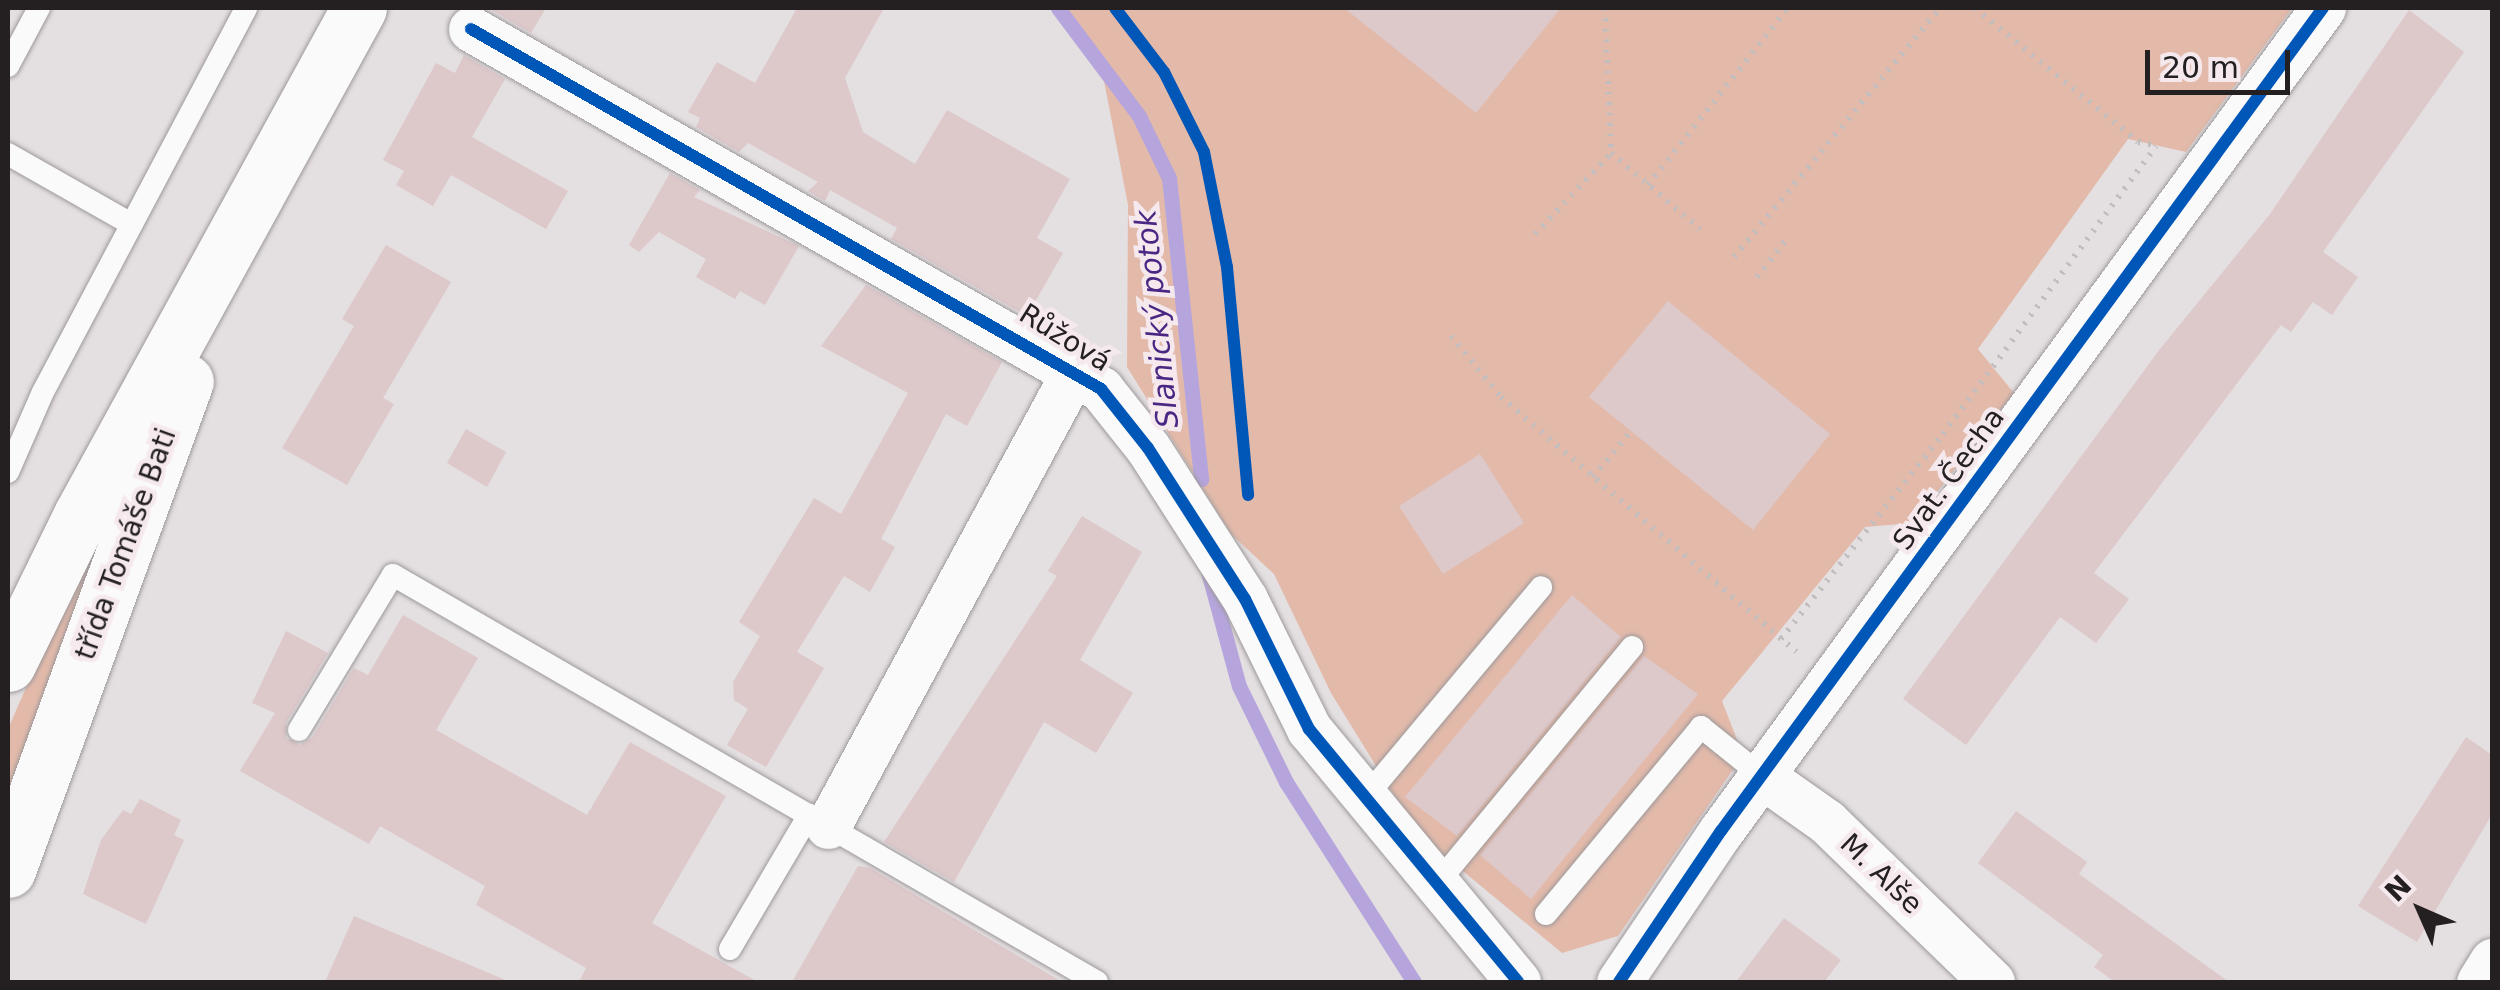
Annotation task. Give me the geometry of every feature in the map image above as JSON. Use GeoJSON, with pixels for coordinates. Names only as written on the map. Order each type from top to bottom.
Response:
{"type":"FeatureCollection","features":[{"type":"Feature","properties":{"kind":"main road","name":"třída Tomáše Bati"},"geometry":{"type":"LineString","coordinates":[[8,664],[81,515],[359,8]]}},
{"type":"Feature","properties":{"kind":"main road","name":"třída Tomáše Bati"},"geometry":{"type":"LineString","coordinates":[[8,870],[245,218]]}},
{"type":"Feature","properties":{"kind":"street","name":"Svat. Čecha"},"geometry":{"type":"LineString","coordinates":[[1619,982],[1762,776],[2322,8]]}},
{"type":"Feature","properties":{"kind":"street","name":"Růžová"},"geometry":{"type":"LineString","coordinates":[[471,29],[1076,368],[1122,411],[1148,448],[1245,598],[1309,728],[1364,799],[1440,880],[1518,982]]}},
{"type":"Feature","properties":{"kind":"street","name":"Růžová"},"geometry":{"type":"LineString","coordinates":[[818,821],[1076,368]]}},
{"type":"Feature","properties":{"kind":"street","name":"M. Alše"},"geometry":{"type":"LineString","coordinates":[[1762,776],[1827,822],[1992,982]]}},
{"type":"Feature","properties":{"kind":"street"},"geometry":{"type":"LineString","coordinates":[[2478,982],[2492,961]]}},
{"type":"Feature","properties":{"kind":"lane"},"geometry":{"type":"LineString","coordinates":[[8,66],[39,8]]}},
{"type":"Feature","properties":{"kind":"lane"},"geometry":{"type":"LineString","coordinates":[[8,472],[246,8]]}},
{"type":"Feature","properties":{"kind":"lane"},"geometry":{"type":"LineString","coordinates":[[8,154],[132,224]]}},
{"type":"Feature","properties":{"kind":"lane"},"geometry":{"type":"LineString","coordinates":[[299,730],[393,574],[1098,982]]}},
{"type":"Feature","properties":{"kind":"lane"},"geometry":{"type":"LineString","coordinates":[[1364,799],[1541,587]]}},
{"type":"Feature","properties":{"kind":"lane"},"geometry":{"type":"LineString","coordinates":[[1440,880],[1632,647]]}},
{"type":"Feature","properties":{"kind":"lane"},"geometry":{"type":"LineString","coordinates":[[1546,914],[1702,727],[1762,776]]}},
{"type":"Feature","properties":{"kind":"lane"},"geometry":{"type":"LineString","coordinates":[[730,949],[818,821]]}},
{"type":"Feature","properties":{"kind":"path"},"geometry":{"type":"LineString","coordinates":[[1535,234],[1610,154],[1605,8]]}},
{"type":"Feature","properties":{"kind":"path"},"geometry":{"type":"LineString","coordinates":[[1648,184],[1788,8]]}},
{"type":"Feature","properties":{"kind":"path"},"geometry":{"type":"LineString","coordinates":[[1734,256],[1940,8]]}},
{"type":"Feature","properties":{"kind":"path"},"geometry":{"type":"LineString","coordinates":[[1975,8],[2138,142],[2214,158]]}},
{"type":"Feature","properties":{"kind":"path"},"geometry":{"type":"LineString","coordinates":[[1782,640],[1944,434],[2156,146]]}},
{"type":"Feature","properties":{"kind":"path"},"geometry":{"type":"LineString","coordinates":[[1610,154],[1700,229]]}},
{"type":"Feature","properties":{"kind":"path"},"geometry":{"type":"LineString","coordinates":[[1757,277],[1786,240]]}},
{"type":"Feature","properties":{"kind":"path"},"geometry":{"type":"LineString","coordinates":[[1451,336],[1501,397],[1831,683]]}},
{"type":"Feature","properties":{"kind":"path"},"geometry":{"type":"LineString","coordinates":[[1593,476],[1631,431]]}},
{"type":"Feature","properties":{"kind":"shaded area"},"geometry":{"type":"Polygon","coordinates":[[[1067,8],[2292,8],[2186,152],[2128,139],[1978,349],[2014,393],[1913,523],[1865,527],[1722,701],[1743,755],[1618,936],[1562,953],[1418,834],[1331,693],[1274,574],[1231,534],[1127,367],[1128,205],[1099,55],[1067,8]]]}},
{"type":"Feature","properties":{"kind":"shaded area"},"geometry":{"type":"Polygon","coordinates":[[[107,518],[8,796],[8,729],[99,520],[107,518]]]}},
{"type":"Feature","properties":{"kind":"building"},"geometry":{"type":"Polygon","coordinates":[[[488,8],[546,8],[531,33],[488,8]]]}},
{"type":"Feature","properties":{"kind":"building"},"geometry":{"type":"Polygon","coordinates":[[[797,8],[884,8],[845,78],[863,132],[915,164],[947,110],[1070,179],[1037,238],[1063,253],[1027,316],[891,239],[897,228],[830,190],[825,201],[808,191],[818,182],[748,143],[739,152],[696,127],[700,118],[688,112],[717,62],[755,83],[797,8]]]}},
{"type":"Feature","properties":{"kind":"building"},"geometry":{"type":"Polygon","coordinates":[[[1344,8],[1561,8],[1476,113],[1344,8]]]}},
{"type":"Feature","properties":{"kind":"building"},"geometry":{"type":"Polygon","coordinates":[[[2409,10],[2464,52],[2323,252],[2358,277],[2332,315],[2313,302],[2291,332],[2281,325],[2094,573],[2129,599],[2096,643],[2060,617],[1966,745],[1903,699],[2160,349],[2270,214],[2409,10]]]}},
{"type":"Feature","properties":{"kind":"building"},"geometry":{"type":"Polygon","coordinates":[[[464,55],[505,79],[472,137],[568,191],[546,229],[451,175],[433,206],[396,185],[404,171],[383,160],[436,63],[455,73],[464,55]]]}},
{"type":"Feature","properties":{"kind":"building"},"geometry":{"type":"Polygon","coordinates":[[[670,173],[700,190],[694,197],[799,246],[765,305],[740,291],[735,299],[696,277],[706,259],[659,232],[639,252],[629,245],[670,173]]]}},
{"type":"Feature","properties":{"kind":"building"},"geometry":{"type":"Polygon","coordinates":[[[386,245],[451,282],[383,398],[394,404],[347,485],[282,448],[354,326],[342,319],[386,245]]]}},
{"type":"Feature","properties":{"kind":"building"},"geometry":{"type":"Polygon","coordinates":[[[866,285],[1002,362],[967,426],[946,414],[881,539],[895,547],[870,592],[844,576],[797,652],[824,668],[766,767],[727,745],[748,709],[734,700],[733,682],[760,636],[739,622],[814,498],[841,514],[908,393],[821,346],[866,285]]]}},
{"type":"Feature","properties":{"kind":"building"},"geometry":{"type":"Polygon","coordinates":[[[1668,301],[1830,434],[1753,530],[1589,397],[1668,301]]]}},
{"type":"Feature","properties":{"kind":"building"},"geometry":{"type":"Polygon","coordinates":[[[466,429],[506,452],[487,487],[447,463],[466,429]]]}},
{"type":"Feature","properties":{"kind":"building"},"geometry":{"type":"Polygon","coordinates":[[[1480,454],[1524,523],[1443,574],[1399,506],[1480,454]]]}},
{"type":"Feature","properties":{"kind":"building"},"geometry":{"type":"Polygon","coordinates":[[[1082,516],[1142,552],[1080,660],[1133,693],[1096,753],[1044,722],[954,882],[884,842],[1057,576],[1048,571],[1082,516]]]}},
{"type":"Feature","properties":{"kind":"building"},"geometry":{"type":"Polygon","coordinates":[[[1572,595],[1621,637],[1457,836],[1405,797],[1572,595]]]}},
{"type":"Feature","properties":{"kind":"building"},"geometry":{"type":"Polygon","coordinates":[[[403,615],[478,658],[436,730],[587,815],[630,742],[726,796],[652,923],[758,982],[579,982],[586,968],[476,905],[485,886],[380,826],[369,844],[240,771],[275,713],[252,703],[286,631],[328,653],[286,723],[286,738],[300,745],[312,738],[354,668],[368,675],[403,615]]]}},
{"type":"Feature","properties":{"kind":"building"},"geometry":{"type":"Polygon","coordinates":[[[1644,656],[1698,694],[1531,899],[1480,855],[1644,656]]]}},
{"type":"Feature","properties":{"kind":"building"},"geometry":{"type":"Polygon","coordinates":[[[2466,737],[2492,755],[2492,814],[2417,942],[2358,906],[2466,737]]]}},
{"type":"Feature","properties":{"kind":"building"},"geometry":{"type":"Polygon","coordinates":[[[140,799],[181,820],[174,835],[184,840],[146,924],[83,894],[101,840],[123,810],[131,814],[140,799]]]}},
{"type":"Feature","properties":{"kind":"building"},"geometry":{"type":"Polygon","coordinates":[[[2016,811],[2087,862],[2079,874],[2229,982],[2115,982],[2094,967],[2103,955],[1978,863],[2016,811]]]}},
{"type":"Feature","properties":{"kind":"building"},"geometry":{"type":"Polygon","coordinates":[[[858,866],[870,868],[1062,982],[792,982],[858,866]]]}},
{"type":"Feature","properties":{"kind":"building"},"geometry":{"type":"Polygon","coordinates":[[[354,916],[510,982],[325,982],[354,916]]]}},
{"type":"Feature","properties":{"kind":"building"},"geometry":{"type":"Polygon","coordinates":[[[1784,918],[1841,960],[1824,982],[1736,982],[1784,918]]]}},
{"type":"Feature","properties":{"kind":"waterway","name":"Slanický potok"},"geometry":{"type":"LineString","coordinates":[[1058,8],[1139,116],[1169,178],[1201,479]]}},
{"type":"Feature","properties":{"kind":"waterway","name":"Slanický potok"},"geometry":{"type":"LineString","coordinates":[[1206,564],[1239,686],[1286,782],[1414,982]]}},
{"type":"Feature","properties":{"kind":"cycle path"},"geometry":{"type":"LineString","coordinates":[[1115,8],[1164,72],[1204,152],[1227,267],[1248,495]]}},
{"type":"Feature","properties":{"kind":"cycle path"},"geometry":{"type":"LineString","coordinates":[[1619,982],[1721,831],[2323,8]]}},
{"type":"Feature","properties":{"kind":"cycle path"},"geometry":{"type":"LineString","coordinates":[[471,29],[1101,389],[1148,448],[1245,599],[1309,729],[1518,982]]}}]}
